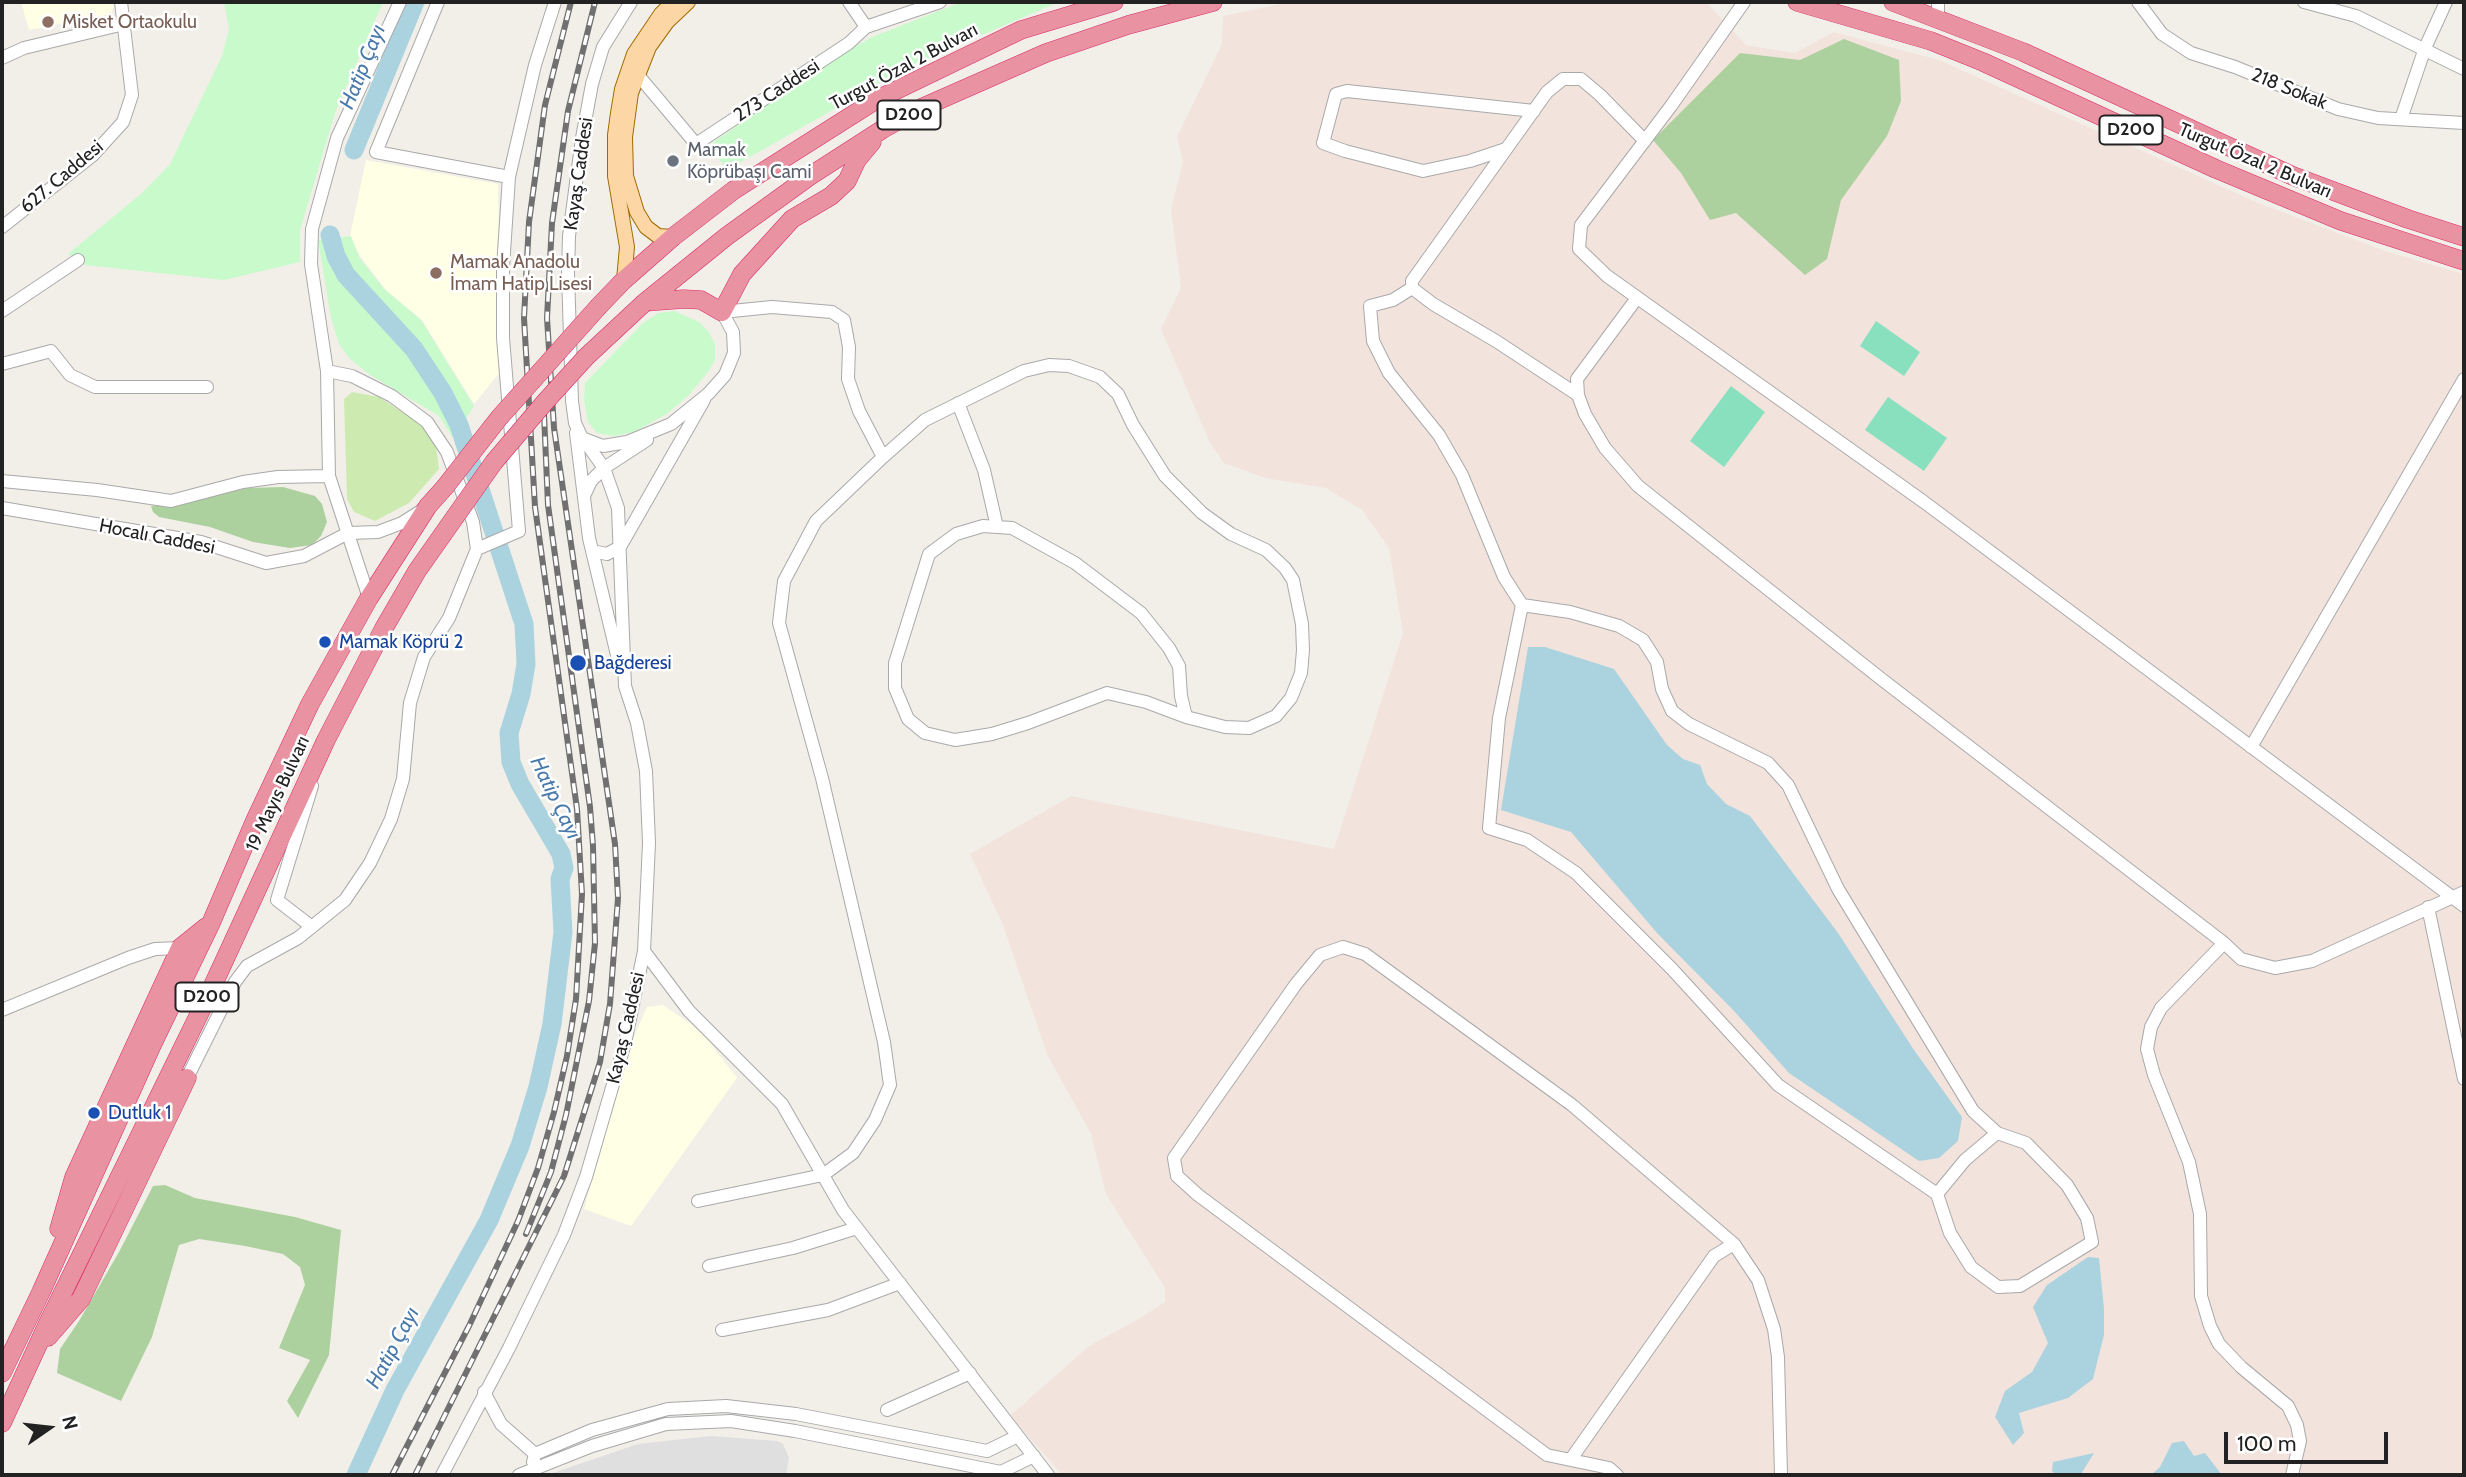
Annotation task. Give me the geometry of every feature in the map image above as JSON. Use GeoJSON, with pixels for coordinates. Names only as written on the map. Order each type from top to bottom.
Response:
{"type":"FeatureCollection","features":[{"type":"Feature","properties":{"kind":"highway","name":"Turgut Özal 2 Bulvarı"},"geometry":{"type":"LineString","coordinates":[[599,306],[624,280],[674,237],[734,190],[876,100],[1021,30],[1114,2]]}},
{"type":"Feature","properties":{"kind":"highway","name":"D200"},"geometry":{"type":"LineString","coordinates":[[644,303],[737,228],[810,176],[921,108],[1046,53],[1128,25],[1213,2]]}},
{"type":"Feature","properties":{"kind":"highway","name":"Turgut Özal 2 Bulvarı"},"geometry":{"type":"LineString","coordinates":[[1797,2],[1931,41],[2316,211],[2464,261]]}},
{"type":"Feature","properties":{"kind":"highway","name":"Turgut Özal 2 Bulvarı"},"geometry":{"type":"LineString","coordinates":[[1893,2],[1938,10],[2292,176],[2408,219],[2464,236]]}},
{"type":"Feature","properties":{"kind":"highway"},"geometry":{"type":"LineString","coordinates":[[644,303],[701,300],[722,312],[742,274],[792,219],[831,196],[847,181],[857,160],[883,129]]}},
{"type":"Feature","properties":{"kind":"highway","name":"19 Mayıs Bulvarı"},"geometry":{"type":"LineString","coordinates":[[2,1423],[208,996],[326,740],[417,571],[494,462],[586,357],[644,303]]}},
{"type":"Feature","properties":{"kind":"highway","name":"19 Mayıs Bulvarı"},"geometry":{"type":"LineString","coordinates":[[41,1292],[152,1045],[211,923],[256,818],[310,704],[369,598],[428,506],[499,418],[599,306]]}},
{"type":"Feature","properties":{"kind":"highway","name":"19 Mayıs Bulvarı"},"geometry":{"type":"LineString","coordinates":[[41,1292],[74,1177],[180,948],[211,923]]}},
{"type":"Feature","properties":{"kind":"highway","name":"19 Mayıs Bulvarı"},"geometry":{"type":"LineString","coordinates":[[32,1356],[81,1299],[187,1078]]}},
{"type":"Feature","properties":{"kind":"highway","name":"D200"},"geometry":{"type":"LineString","coordinates":[[4,1368],[41,1292]]}},
{"type":"Feature","properties":{"kind":"main road"},"geometry":{"type":"LineString","coordinates":[[624,280],[627,247],[617,196],[614,156],[622,89],[634,54],[642,40],[673,2]]}},
{"type":"Feature","properties":{"kind":"main road"},"geometry":{"type":"LineString","coordinates":[[674,237],[658,236],[646,227],[637,212],[626,176],[625,137],[627,114],[649,47],[667,22],[688,2]]}},
{"type":"Feature","properties":{"kind":"street","name":"627. Caddesi"},"geometry":{"type":"LineString","coordinates":[[2,227],[93,155],[123,122],[132,95],[121,2]]}},
{"type":"Feature","properties":{"kind":"street"},"geometry":{"type":"LineString","coordinates":[[369,598],[329,476],[327,372],[311,264],[312,229],[337,138],[400,2]]}},
{"type":"Feature","properties":{"kind":"street"},"geometry":{"type":"LineString","coordinates":[[438,2],[376,152],[509,177]]}},
{"type":"Feature","properties":{"kind":"street"},"geometry":{"type":"LineString","coordinates":[[477,549],[519,531],[503,338],[503,267],[509,177],[535,65],[555,2]]}},
{"type":"Feature","properties":{"kind":"street","name":"Kayaş Caddesi"},"geometry":{"type":"LineString","coordinates":[[442,1475],[558,1248],[586,1177],[625,1042],[644,951],[649,843],[646,771],[637,723],[625,687],[618,508],[604,468],[582,438],[575,423],[568,273],[569,236],[592,84],[603,47],[631,2]]}},
{"type":"Feature","properties":{"kind":"street"},"geometry":{"type":"LineString","coordinates":[[849,2],[866,27]]}},
{"type":"Feature","properties":{"kind":"street","name":"273 Caddesi"},"geometry":{"type":"LineString","coordinates":[[638,75],[696,144],[849,43],[866,27],[940,2]]}},
{"type":"Feature","properties":{"kind":"street"},"geometry":{"type":"LineString","coordinates":[[1744,2],[1581,225],[1578,249],[1606,276],[1924,502],[2464,906]]}},
{"type":"Feature","properties":{"kind":"street","name":"218 Sokak"},"geometry":{"type":"LineString","coordinates":[[2138,2],[2162,34],[2192,53],[2235,67],[2338,109],[2378,117],[2464,123]]}},
{"type":"Feature","properties":{"kind":"street"},"geometry":{"type":"LineString","coordinates":[[2305,2],[2356,16],[2464,69]]}},
{"type":"Feature","properties":{"kind":"street"},"geometry":{"type":"LineString","coordinates":[[2401,119],[2425,48],[2446,2]]}},
{"type":"Feature","properties":{"kind":"street"},"geometry":{"type":"LineString","coordinates":[[2,58],[24,48],[124,24]]}},
{"type":"Feature","properties":{"kind":"street"},"geometry":{"type":"LineString","coordinates":[[1412,288],[1412,281],[1547,92],[1563,79],[1581,79],[1644,141]]}},
{"type":"Feature","properties":{"kind":"street"},"geometry":{"type":"LineString","coordinates":[[1507,148],[1470,161],[1423,171],[1323,143],[1336,94],[1347,90],[1534,111]]}},
{"type":"Feature","properties":{"kind":"street"},"geometry":{"type":"LineString","coordinates":[[2,311],[78,260]]}},
{"type":"Feature","properties":{"kind":"street"},"geometry":{"type":"LineString","coordinates":[[1412,288],[1578,395]]}},
{"type":"Feature","properties":{"kind":"street"},"geometry":{"type":"LineString","coordinates":[[1412,288],[1392,300],[1370,306],[1373,341],[1389,373],[1439,435],[1462,475],[1504,577],[1522,605],[1499,718],[1489,828],[1527,840],[1576,873],[1672,969],[1778,1085],[1937,1194],[1950,1233],[1971,1267],[1998,1287],[2020,1286],[2092,1242],[2087,1218],[2067,1185],[2026,1143],[1997,1133],[1973,1111],[1838,890],[1788,785],[1768,763],[1689,724],[1672,711],[1662,689],[1657,662],[1643,640],[1619,626],[1570,612],[1522,605]]}},
{"type":"Feature","properties":{"kind":"street"},"geometry":{"type":"LineString","coordinates":[[1637,298],[1577,379],[1578,395],[1605,449],[1638,486],[2241,959],[2275,968],[2312,961],[2464,892]]}},
{"type":"Feature","properties":{"kind":"street"},"geometry":{"type":"LineString","coordinates":[[584,496],[591,481],[604,468],[671,424],[708,394],[725,375],[734,353],[733,332],[722,312],[772,307],[832,312],[844,320],[849,347],[848,379],[859,411],[883,457]]}},
{"type":"Feature","properties":{"kind":"street"},"geometry":{"type":"LineString","coordinates":[[2,365],[51,351],[70,375],[95,387],[206,387]]}},
{"type":"Feature","properties":{"kind":"street"},"geometry":{"type":"LineString","coordinates":[[698,1200],[823,1175],[853,1153],[875,1120],[890,1085],[884,1042],[825,792],[779,623],[784,581],[816,521],[925,420],[958,403],[1024,371],[1049,365],[1069,366],[1100,377],[1118,394],[1133,425],[1165,476],[1202,513],[1231,534],[1266,550],[1293,580],[1302,624],[1301,673],[1291,698],[1276,716],[1249,728],[1225,727],[1186,717],[1146,702],[1107,693],[1028,723],[992,734],[955,740],[925,733],[908,719],[895,688],[895,663],[929,554],[956,534],[983,526],[1012,528],[1075,563],[1141,613],[1169,648],[1179,666],[1186,717]]}},
{"type":"Feature","properties":{"kind":"street"},"geometry":{"type":"LineString","coordinates":[[187,1078],[235,982],[247,966],[298,938],[345,900],[370,863],[391,819],[403,779],[410,703],[424,657],[449,618],[477,549],[473,522],[447,452],[427,422],[393,396],[352,376],[327,372]]}},
{"type":"Feature","properties":{"kind":"street"},"geometry":{"type":"LineString","coordinates":[[2251,747],[2464,379]]}},
{"type":"Feature","properties":{"kind":"street"},"geometry":{"type":"LineString","coordinates":[[593,551],[607,554],[620,547],[708,394]]}},
{"type":"Feature","properties":{"kind":"street"},"geometry":{"type":"LineString","coordinates":[[958,403],[984,471],[997,527]]}},
{"type":"Feature","properties":{"kind":"street"},"geometry":{"type":"LineString","coordinates":[[575,423],[593,551],[625,687]]}},
{"type":"Feature","properties":{"kind":"street"},"geometry":{"type":"LineString","coordinates":[[582,438],[603,446],[627,442],[671,424]]}},
{"type":"Feature","properties":{"kind":"street"},"geometry":{"type":"LineString","coordinates":[[2,481],[97,490],[171,501],[243,482],[278,477],[329,476]]}},
{"type":"Feature","properties":{"kind":"street"},"geometry":{"type":"LineString","coordinates":[[348,533],[377,532],[402,523],[428,506]]}},
{"type":"Feature","properties":{"kind":"street","name":"Hocalı Caddesi"},"geometry":{"type":"LineString","coordinates":[[2,508],[201,542],[266,564],[304,556],[348,533]]}},
{"type":"Feature","properties":{"kind":"street"},"geometry":{"type":"LineString","coordinates":[[312,926],[277,901],[326,740]]}},
{"type":"Feature","properties":{"kind":"street"},"geometry":{"type":"LineString","coordinates":[[2428,907],[2464,1079]]}},
{"type":"Feature","properties":{"kind":"street"},"geometry":{"type":"LineString","coordinates":[[2224,943],[2161,1008],[2151,1027],[2147,1049],[2154,1074],[2189,1161],[2200,1214],[2201,1296],[2210,1326],[2219,1344],[2241,1367],[2288,1406],[2297,1425],[2300,1441],[2292,1475]]}},
{"type":"Feature","properties":{"kind":"street"},"geometry":{"type":"LineString","coordinates":[[1617,1475],[1609,1468],[1547,1455],[1209,1203],[1177,1176],[1174,1158],[1296,984],[1320,955],[1343,947],[1365,954],[1572,1105],[1734,1244],[1758,1280],[1774,1329],[1778,1357],[1781,1475]]}},
{"type":"Feature","properties":{"kind":"street"},"geometry":{"type":"LineString","coordinates":[[2,1010],[128,958],[155,949],[180,948]]}},
{"type":"Feature","properties":{"kind":"street"},"geometry":{"type":"LineString","coordinates":[[644,951],[689,1011],[782,1104],[843,1210],[1048,1475]]}},
{"type":"Feature","properties":{"kind":"street"},"geometry":{"type":"LineString","coordinates":[[1937,1194],[1965,1160],[1997,1133]]}},
{"type":"Feature","properties":{"kind":"street"},"geometry":{"type":"LineString","coordinates":[[709,1266],[793,1248],[857,1228]]}},
{"type":"Feature","properties":{"kind":"street"},"geometry":{"type":"LineString","coordinates":[[1571,1459],[1714,1256],[1734,1244]]}},
{"type":"Feature","properties":{"kind":"street"},"geometry":{"type":"LineString","coordinates":[[722,1330],[828,1310],[900,1283]]}},
{"type":"Feature","properties":{"kind":"street"},"geometry":{"type":"LineString","coordinates":[[887,1410],[970,1373]]}},
{"type":"Feature","properties":{"kind":"street"},"geometry":{"type":"LineString","coordinates":[[484,1392],[501,1424],[535,1454]]}},
{"type":"Feature","properties":{"kind":"street"},"geometry":{"type":"LineString","coordinates":[[535,1454],[592,1430],[668,1409],[726,1406],[796,1414],[987,1451],[1018,1436]]}},
{"type":"Feature","properties":{"kind":"street"},"geometry":{"type":"LineString","coordinates":[[519,1475],[593,1446],[666,1424],[731,1421],[1001,1472],[1034,1456]]}},
{"type":"Feature","properties":{"kind":"street"},"geometry":{"type":"LineString","coordinates":[[531,1469],[535,1454]]}},
{"type":"Feature","properties":{"kind":"shaded area","name":"Misket Ortaokulu"},"geometry":{"type":"Polygon","coordinates":[[[21,2],[113,2],[114,6],[111,14],[29,30],[21,2]]]}},
{"type":"Feature","properties":{"kind":"shaded area"},"geometry":{"type":"Polygon","coordinates":[[[1290,2],[1706,2],[1746,45],[1795,53],[1834,32],[1939,60],[2256,202],[2385,251],[2464,274],[2464,1475],[1063,1475],[1010,1416],[1089,1346],[1165,1302],[1165,1288],[1106,1194],[1091,1134],[1047,1054],[1003,925],[970,854],[1071,796],[1334,849],[1403,633],[1389,548],[1362,510],[1326,488],[1265,478],[1224,463],[1210,443],[1161,329],[1181,288],[1171,210],[1183,162],[1177,137],[1222,44],[1223,16],[1290,2]]]}},
{"type":"Feature","properties":{"kind":"shaded area","name":"Mamak Anadolu İmam Hatip Lisesi"},"geometry":{"type":"Polygon","coordinates":[[[366,160],[498,184],[501,371],[474,404],[422,320],[386,290],[360,256],[350,236],[366,160]]]}},
{"type":"Feature","properties":{"kind":"shaded area"},"geometry":{"type":"Polygon","coordinates":[[[663,1005],[707,1039],[737,1078],[631,1226],[584,1209],[629,1048],[647,1007],[663,1005]]]}},
{"type":"Feature","properties":{"kind":"shaded area"},"geometry":{"type":"Polygon","coordinates":[[[711,1436],[777,1441],[783,1444],[789,1458],[786,1475],[547,1475],[638,1444],[711,1436]]]}},
{"type":"Feature","properties":{"kind":"green space"},"geometry":{"type":"Polygon","coordinates":[[[224,2],[383,2],[335,113],[300,230],[300,262],[224,280],[85,265],[68,254],[142,193],[170,164],[222,56],[229,29],[224,2]]]}},
{"type":"Feature","properties":{"kind":"green space"},"geometry":{"type":"Polygon","coordinates":[[[962,2],[1059,2],[910,66],[727,170],[709,145],[844,53],[872,37],[962,2]]]}},
{"type":"Feature","properties":{"kind":"green space"},"geometry":{"type":"Polygon","coordinates":[[[1844,39],[1899,60],[1901,101],[1887,136],[1841,200],[1827,259],[1805,275],[1736,213],[1710,220],[1681,173],[1653,140],[1740,53],[1800,60],[1844,39]]]}},
{"type":"Feature","properties":{"kind":"green space"},"geometry":{"type":"Polygon","coordinates":[[[351,236],[359,257],[384,289],[421,320],[474,406],[453,438],[439,416],[370,375],[349,358],[339,344],[331,318],[318,240],[351,236]]]}},
{"type":"Feature","properties":{"kind":"green space"},"geometry":{"type":"Polygon","coordinates":[[[674,311],[699,322],[708,331],[715,344],[715,360],[708,372],[689,395],[668,413],[634,432],[613,436],[597,433],[588,422],[584,400],[585,383],[643,323],[658,313],[674,311]]]}},
{"type":"Feature","properties":{"kind":"green space"},"geometry":{"type":"Polygon","coordinates":[[[1876,321],[1920,352],[1904,376],[1860,346],[1876,321]]]}},
{"type":"Feature","properties":{"kind":"green space"},"geometry":{"type":"Polygon","coordinates":[[[1731,386],[1765,412],[1724,467],[1690,441],[1731,386]]]}},
{"type":"Feature","properties":{"kind":"green space"},"geometry":{"type":"Polygon","coordinates":[[[352,392],[379,397],[424,426],[436,447],[439,469],[409,503],[375,521],[354,512],[347,499],[344,399],[352,392]]]}},
{"type":"Feature","properties":{"kind":"green space"},"geometry":{"type":"Polygon","coordinates":[[[1888,397],[1947,438],[1924,471],[1865,430],[1888,397]]]}},
{"type":"Feature","properties":{"kind":"green space"},"geometry":{"type":"Polygon","coordinates":[[[283,487],[315,496],[322,504],[327,522],[321,536],[312,545],[290,548],[253,542],[210,527],[159,517],[151,506],[170,505],[247,488],[283,487]]]}},
{"type":"Feature","properties":{"kind":"green space"},"geometry":{"type":"Polygon","coordinates":[[[165,1185],[195,1198],[295,1217],[341,1230],[329,1355],[298,1418],[287,1401],[310,1360],[279,1348],[305,1285],[300,1267],[283,1254],[245,1246],[199,1239],[179,1245],[152,1337],[121,1401],[57,1373],[60,1349],[119,1252],[153,1186],[165,1185]]]}},
{"type":"Feature","properties":{"kind":"water"},"geometry":{"type":"Polygon","coordinates":[[[1528,647],[1545,647],[1614,669],[1667,745],[1683,759],[1700,765],[1707,784],[1726,804],[1750,816],[1838,933],[1914,1050],[1962,1117],[1958,1141],[1939,1158],[1919,1161],[1789,1073],[1735,1012],[1657,933],[1571,832],[1501,810],[1528,647]]]}},
{"type":"Feature","properties":{"kind":"water"},"geometry":{"type":"Polygon","coordinates":[[[2088,1257],[2099,1258],[2104,1309],[2104,1335],[2093,1379],[2068,1398],[2019,1413],[2024,1433],[2013,1445],[1995,1417],[2005,1391],[2032,1372],[2048,1343],[2033,1307],[2047,1285],[2088,1257]]]}},
{"type":"Feature","properties":{"kind":"water"},"geometry":{"type":"Polygon","coordinates":[[[2184,1441],[2194,1456],[2205,1453],[2222,1475],[2151,1475],[2160,1467],[2172,1443],[2184,1441]]]}},
{"type":"Feature","properties":{"kind":"water"},"geometry":{"type":"Polygon","coordinates":[[[2094,1453],[2081,1474],[2056,1475],[2052,1471],[2053,1462],[2094,1453]]]}},
{"type":"Feature","properties":{"kind":"waterway","name":"Hatip Çayı"},"geometry":{"type":"LineString","coordinates":[[354,150],[415,2]]}},
{"type":"Feature","properties":{"kind":"waterway","name":"Hatip Çayı"},"geometry":{"type":"LineString","coordinates":[[330,235],[336,256],[346,275],[414,349],[443,393],[459,425],[524,624],[526,664],[521,694],[509,733],[511,762],[520,784],[561,854],[564,868],[560,879],[563,932],[552,1024],[538,1087],[520,1146],[489,1220],[395,1390],[356,1475]]}},
{"type":"Feature","properties":{"kind":"railway"},"geometry":{"type":"LineString","coordinates":[[392,1475],[469,1326],[518,1221],[538,1168],[554,1112],[576,999],[582,894],[577,809],[535,507],[524,318],[529,222],[545,105],[571,2]]}},
{"type":"Feature","properties":{"kind":"railway"},"geometry":{"type":"LineString","coordinates":[[415,1475],[564,1176],[600,1062],[610,1004],[618,898],[615,844],[554,428],[547,318],[552,223],[568,111],[595,2]]}},
{"type":"Feature","properties":{"kind":"railway"},"geometry":{"type":"LineString","coordinates":[[526,1234],[551,1172],[566,1115],[589,1001],[595,943],[590,807],[548,505],[544,414]]}},
{"type":"Feature","properties":{"kind":"place","name":"Misket Ortaokulu"},"geometry":{"type":"Point","coordinates":[48,22]}},
{"type":"Feature","properties":{"kind":"place","name":"Mamak Köprübaşı Cami"},"geometry":{"type":"Point","coordinates":[673,161]}},
{"type":"Feature","properties":{"kind":"place","name":"Mamak Anadolu İmam Hatip Lisesi"},"geometry":{"type":"Point","coordinates":[436,273]}},
{"type":"Feature","properties":{"kind":"place","name":"Mamak Köprü 2"},"geometry":{"type":"Point","coordinates":[325,642]}},
{"type":"Feature","properties":{"kind":"place","name":"Bağderesi"},"geometry":{"type":"Point","coordinates":[578,663]}},
{"type":"Feature","properties":{"kind":"place","name":"Dutluk 1"},"geometry":{"type":"Point","coordinates":[94,1113]}}]}
